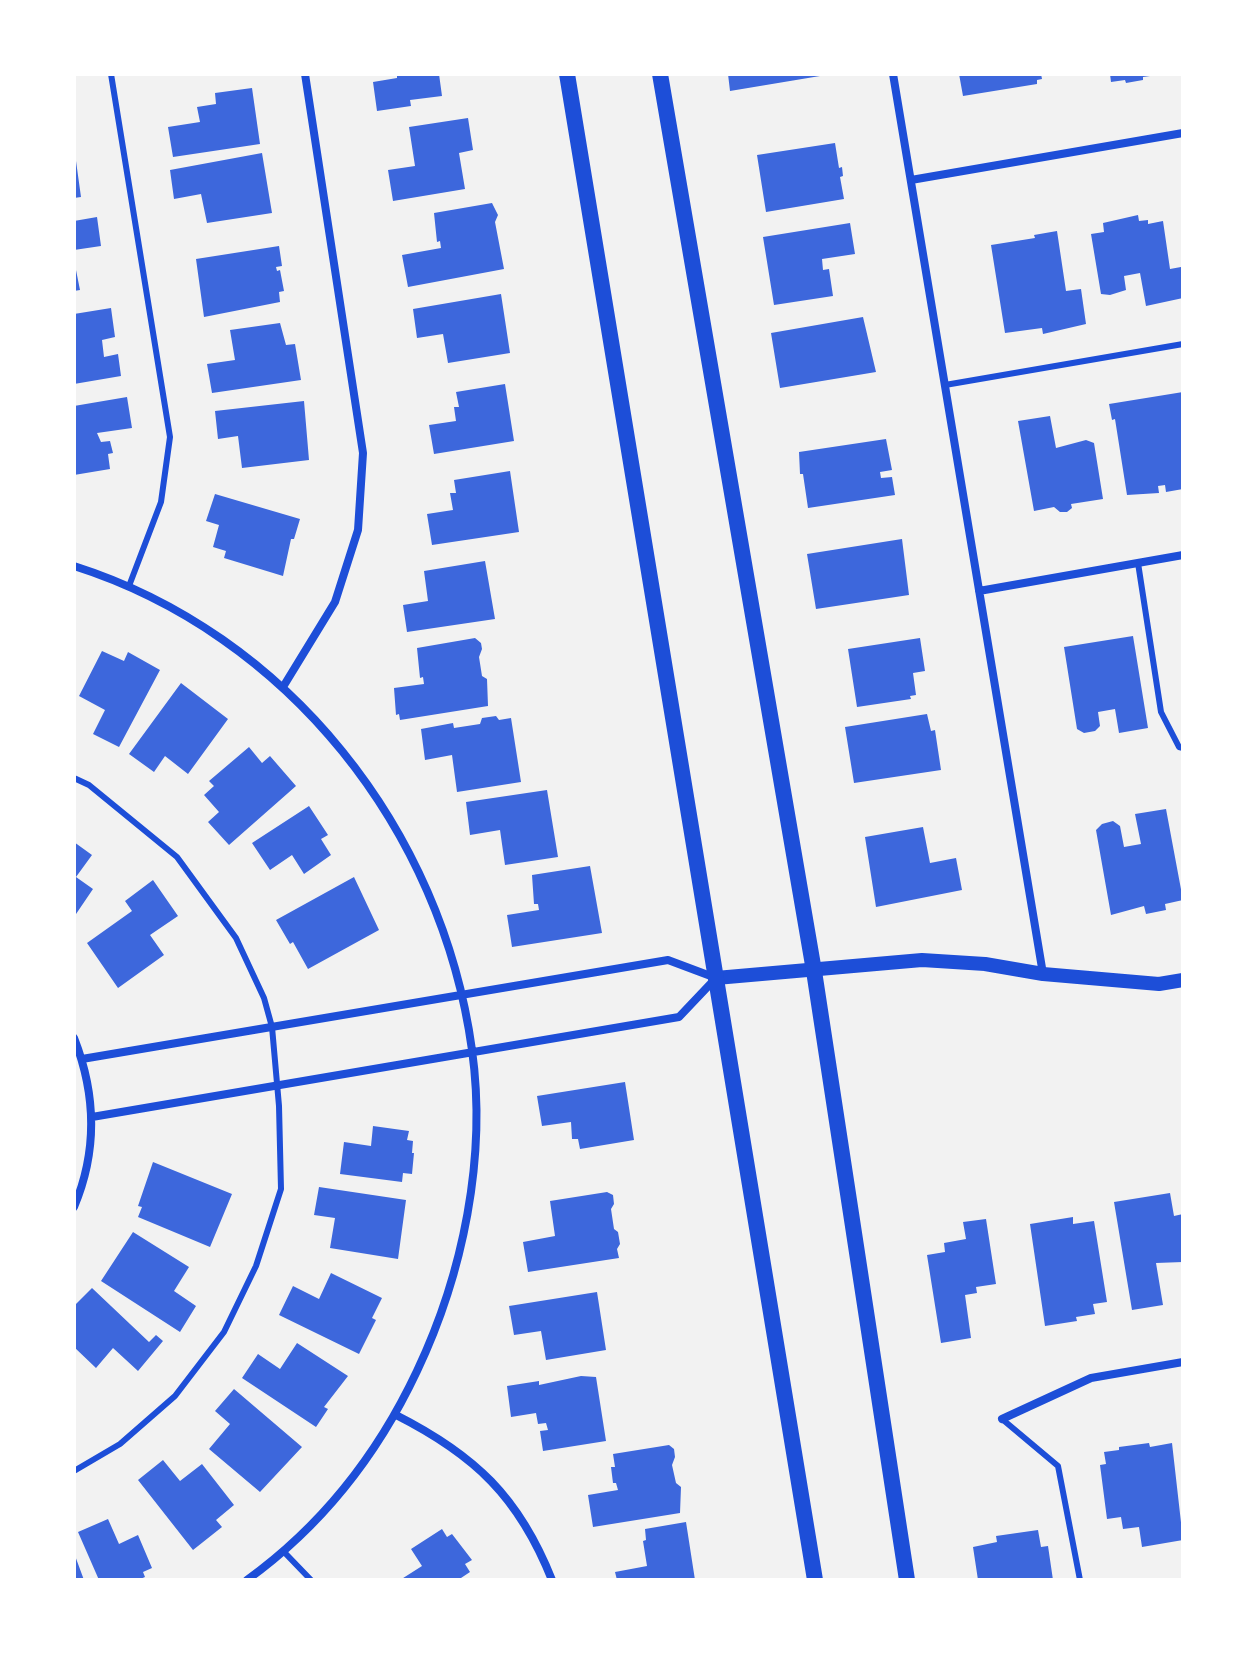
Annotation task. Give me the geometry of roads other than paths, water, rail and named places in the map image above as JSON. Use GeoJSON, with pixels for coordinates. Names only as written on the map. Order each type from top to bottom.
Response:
{"type":"FeatureCollection","features":[{"type":"Feature","properties":{"kind":"main road"},"geometry":{"type":"LineString","coordinates":[[567,74],[815,1580]]}},
{"type":"Feature","properties":{"kind":"main road"},"geometry":{"type":"LineString","coordinates":[[660,74],[814,971],[907,1580]]}},
{"type":"Feature","properties":{"kind":"street"},"geometry":{"type":"LineString","coordinates":[[283,687],[335,602],[358,530],[363,453],[305,74]]}},
{"type":"Feature","properties":{"kind":"street"},"geometry":{"type":"LineString","coordinates":[[893,74],[1043,974]]}},
{"type":"Feature","properties":{"kind":"street"},"geometry":{"type":"LineString","coordinates":[[911,180],[1183,133]]}},
{"type":"Feature","properties":{"kind":"street"},"geometry":{"type":"LineString","coordinates":[[979,591],[1183,555]]}},
{"type":"Feature","properties":{"kind":"street"},"geometry":{"type":"LineString","coordinates":[[74,566],[129,586],[214,633],[283,687],[334,739],[395,824],[436,907],[462,994],[473,1052],[476,1133],[473,1180],[460,1255],[438,1328],[396,1415],[364,1464],[285,1553],[247,1580]]}},
{"type":"Feature","properties":{"kind":"street"},"geometry":{"type":"LineString","coordinates":[[82,1059],[668,960],[716,978],[922,960],[1159,984],[1183,980]]}},
{"type":"Feature","properties":{"kind":"street"},"geometry":{"type":"LineString","coordinates":[[92,1117],[679,1017],[716,978]]}},
{"type":"Feature","properties":{"kind":"street"},"geometry":{"type":"LineString","coordinates":[[74,1038],[90,1090],[92,1117],[88,1162],[74,1207]]}},
{"type":"Feature","properties":{"kind":"street"},"geometry":{"type":"LineString","coordinates":[[1002,1419],[1091,1378],[1183,1362]]}},
{"type":"Feature","properties":{"kind":"street"},"geometry":{"type":"LineString","coordinates":[[396,1415],[437,1435],[475,1464],[506,1496],[540,1549],[552,1580]]}},
{"type":"Feature","properties":{"kind":"lane"},"geometry":{"type":"LineString","coordinates":[[111,74],[170,437],[161,502],[129,586]]}},
{"type":"Feature","properties":{"kind":"lane"},"geometry":{"type":"LineString","coordinates":[[945,385],[1183,344]]}},
{"type":"Feature","properties":{"kind":"lane"},"geometry":{"type":"LineString","coordinates":[[1138,563],[1161,712],[1179,747],[1183,748]]}},
{"type":"Feature","properties":{"kind":"lane"},"geometry":{"type":"LineString","coordinates":[[74,778],[89,785],[177,857],[236,938],[264,998],[272,1027],[281,1189],[256,1266],[224,1332],[175,1396],[120,1444],[74,1471]]}},
{"type":"Feature","properties":{"kind":"lane"},"geometry":{"type":"LineString","coordinates":[[1002,1419],[1058,1466],[1080,1580]]}},
{"type":"Feature","properties":{"kind":"lane"},"geometry":{"type":"LineString","coordinates":[[285,1553],[311,1580]]}}]}
